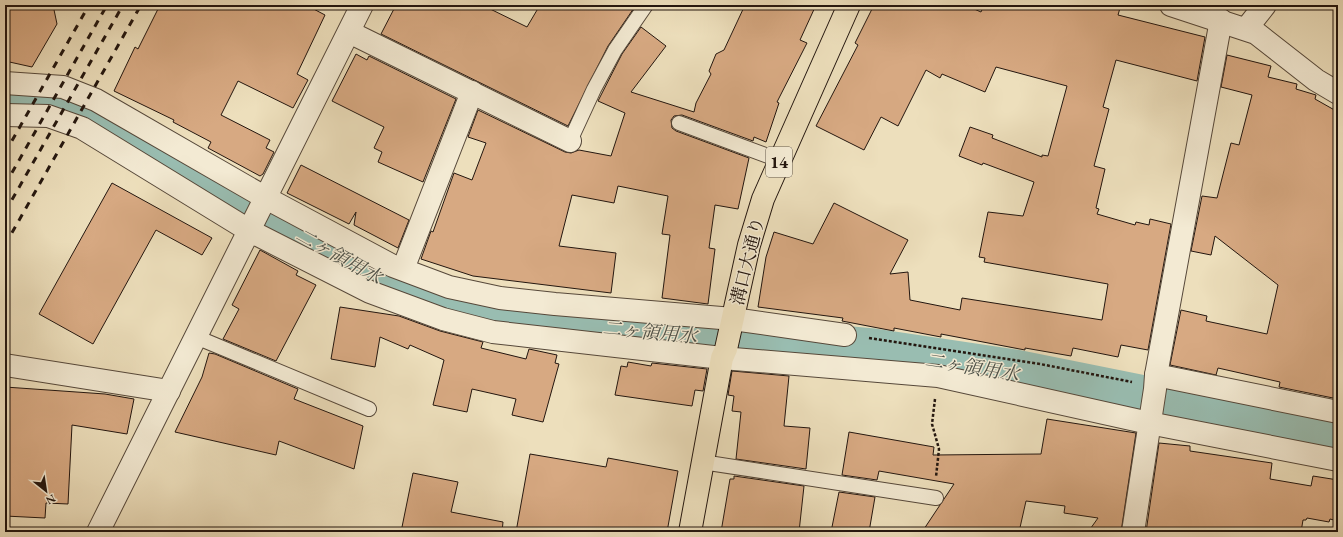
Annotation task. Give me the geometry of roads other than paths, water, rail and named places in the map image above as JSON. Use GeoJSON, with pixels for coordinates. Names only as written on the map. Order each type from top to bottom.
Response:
{"type":"FeatureCollection","features":[{"type":"Feature","properties":{"kind":"main road","name":"溝口大通り"},"geometry":{"type":"LineString","coordinates":[[690,532],[702,462],[724,353],[749,245],[763,199],[779,160],[849,5]]}},
{"type":"Feature","properties":{"kind":"street"},"geometry":{"type":"LineString","coordinates":[[98,532],[362,5]]}},
{"type":"Feature","properties":{"kind":"street"},"geometry":{"type":"LineString","coordinates":[[1171,5],[1221,20],[1256,33],[1316,80],[1338,93]]}},
{"type":"Feature","properties":{"kind":"street"},"geometry":{"type":"LineString","coordinates":[[1246,29],[1265,5]]}},
{"type":"Feature","properties":{"kind":"street"},"geometry":{"type":"LineString","coordinates":[[1133,532],[1154,397],[1221,20]]}},
{"type":"Feature","properties":{"kind":"street"},"geometry":{"type":"LineString","coordinates":[[349,32],[570,141]]}},
{"type":"Feature","properties":{"kind":"street"},"geometry":{"type":"LineString","coordinates":[[5,83],[64,88],[96,100],[370,292],[443,319],[493,332],[724,353],[1154,397],[1338,412]]}},
{"type":"Feature","properties":{"kind":"street"},"geometry":{"type":"LineString","coordinates":[[403,269],[472,92]]}},
{"type":"Feature","properties":{"kind":"street"},"geometry":{"type":"LineString","coordinates":[[5,115],[48,116],[82,128],[258,214],[449,287],[500,298],[845,335]]}},
{"type":"Feature","properties":{"kind":"street"},"geometry":{"type":"LineString","coordinates":[[5,365],[169,391]]}},
{"type":"Feature","properties":{"kind":"street"},"geometry":{"type":"LineString","coordinates":[[1154,397],[1338,460]]}},
{"type":"Feature","properties":{"kind":"lane"},"geometry":{"type":"LineString","coordinates":[[570,141],[594,89],[615,50],[646,5]]}},
{"type":"Feature","properties":{"kind":"lane"},"geometry":{"type":"LineString","coordinates":[[679,122],[779,160]]}},
{"type":"Feature","properties":{"kind":"lane"},"geometry":{"type":"LineString","coordinates":[[196,337],[369,409]]}},
{"type":"Feature","properties":{"kind":"lane"},"geometry":{"type":"LineString","coordinates":[[702,462],[934,498]]}},
{"type":"Feature","properties":{"kind":"waterway","name":"二ヶ領用水"},"geometry":{"type":"LineString","coordinates":[[5,102],[47,104],[82,110],[379,280],[451,305],[530,321],[873,352],[1015,373],[1338,438]]}},
{"type":"Feature","properties":{"kind":"railway"},"geometry":{"type":"LineString","coordinates":[[5,153],[89,5]]}},
{"type":"Feature","properties":{"kind":"railway"},"geometry":{"type":"LineString","coordinates":[[5,185],[107,5]]}},
{"type":"Feature","properties":{"kind":"railway"},"geometry":{"type":"LineString","coordinates":[[5,212],[123,5]]}},
{"type":"Feature","properties":{"kind":"railway"},"geometry":{"type":"LineString","coordinates":[[5,245],[141,5]]}}]}
